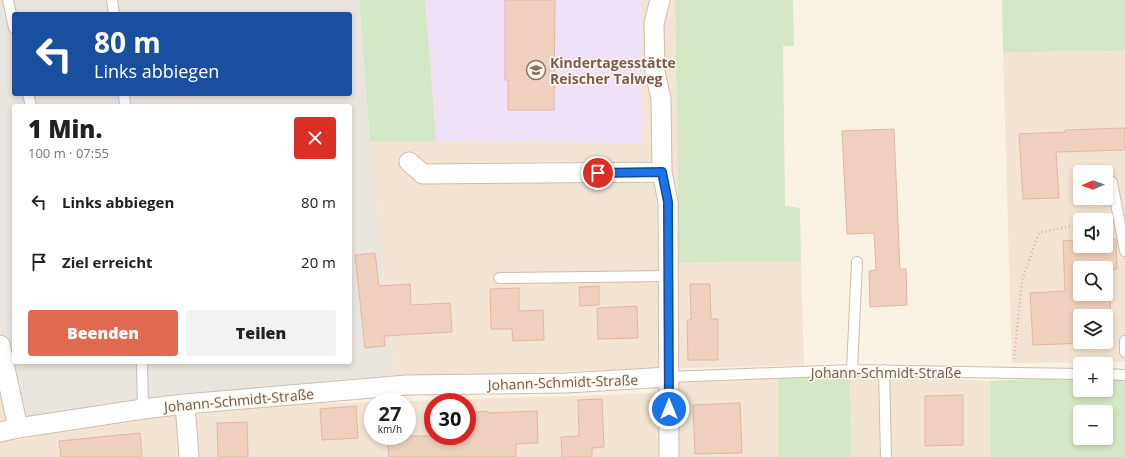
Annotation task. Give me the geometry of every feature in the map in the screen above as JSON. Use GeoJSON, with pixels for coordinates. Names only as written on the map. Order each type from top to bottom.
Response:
{"type":"FeatureCollection","features":[{"type":"Feature","properties":{"kind":"street"},"geometry":{"type":"LineString","coordinates":[[660,0],[654,23],[655,72],[661,99],[662,172],[668,202],[669,457]]}},
{"type":"Feature","properties":{"kind":"street"},"geometry":{"type":"LineString","coordinates":[[409,162],[423,174],[662,172]]}},
{"type":"Feature","properties":{"kind":"street"},"geometry":{"type":"LineString","coordinates":[[0,346],[18,428]]}},
{"type":"Feature","properties":{"kind":"street","name":"Johann-Schmidt-Straße"},"geometry":{"type":"LineString","coordinates":[[0,432],[143,409],[185,404],[407,386],[566,384],[669,377]]}},
{"type":"Feature","properties":{"kind":"street"},"geometry":{"type":"LineString","coordinates":[[185,404],[189,457]]}},
{"type":"Feature","properties":{"kind":"lane"},"geometry":{"type":"LineString","coordinates":[[8,0],[12,19]]}},
{"type":"Feature","properties":{"kind":"lane"},"geometry":{"type":"LineString","coordinates":[[112,0],[114,12]]}},
{"type":"Feature","properties":{"kind":"lane"},"geometry":{"type":"LineString","coordinates":[[1113,187],[1125,251]]}},
{"type":"Feature","properties":{"kind":"lane"},"geometry":{"type":"LineString","coordinates":[[852,370],[856,262]]}},
{"type":"Feature","properties":{"kind":"lane"},"geometry":{"type":"LineString","coordinates":[[499,278],[669,276]]}},
{"type":"Feature","properties":{"kind":"lane"},"geometry":{"type":"LineString","coordinates":[[1125,341],[1125,352]]}},
{"type":"Feature","properties":{"kind":"lane"},"geometry":{"type":"LineString","coordinates":[[142,364],[143,409]]}},
{"type":"Feature","properties":{"kind":"lane","name":"Johann-Schmidt-Straße"},"geometry":{"type":"LineString","coordinates":[[669,377],[852,370],[1073,374]]}},
{"type":"Feature","properties":{"kind":"lane"},"geometry":{"type":"LineString","coordinates":[[884,370],[886,457]]}},
{"type":"Feature","properties":{"kind":"lane"},"geometry":{"type":"LineString","coordinates":[[1113,374],[1125,375]]}},
{"type":"Feature","properties":{"kind":"path"},"geometry":{"type":"LineString","coordinates":[[1012,373],[1022,280],[1039,233],[1073,226]]}},
{"type":"Feature","properties":{"kind":"shaded area"},"geometry":{"type":"Polygon","coordinates":[[[0,0],[359,0],[370,141],[394,376],[185,400],[21,425],[0,327],[0,0]]]}},
{"type":"Feature","properties":{"kind":"shaded area"},"geometry":{"type":"Polygon","coordinates":[[[425,0],[675,0],[679,263],[801,261],[804,365],[394,376],[370,141],[435,141],[425,0]]]}},
{"type":"Feature","properties":{"kind":"shaded area","name":"Kindertagesstätte Reischer Talweg"},"geometry":{"type":"Polygon","coordinates":[[[425,0],[642,0],[642,143],[436,141],[425,0]]]}},
{"type":"Feature","properties":{"kind":"shaded area"},"geometry":{"type":"Polygon","coordinates":[[[1125,51],[1125,362],[1113,362],[1113,357],[1073,357],[1073,362],[1012,363],[1003,52],[1125,51]]]}},
{"type":"Feature","properties":{"kind":"shaded area"},"geometry":{"type":"Polygon","coordinates":[[[0,327],[21,425],[181,408],[185,457],[0,457],[0,327]]]}},
{"type":"Feature","properties":{"kind":"shaded area"},"geometry":{"type":"Polygon","coordinates":[[[850,373],[990,381],[990,457],[851,457],[850,373]]]}},
{"type":"Feature","properties":{"kind":"shaded area"},"geometry":{"type":"Polygon","coordinates":[[[778,377],[778,457],[676,457],[675,380],[778,377]]]}},
{"type":"Feature","properties":{"kind":"shaded area"},"geometry":{"type":"Polygon","coordinates":[[[662,393],[663,457],[193,457],[189,407],[364,402],[364,445],[416,445],[416,401],[424,401],[424,445],[476,445],[476,399],[662,393]]]}},
{"type":"Feature","properties":{"kind":"green space"},"geometry":{"type":"Polygon","coordinates":[[[359,0],[425,0],[436,141],[370,141],[359,0]]]}},
{"type":"Feature","properties":{"kind":"green space"},"geometry":{"type":"Polygon","coordinates":[[[675,0],[793,0],[794,46],[783,46],[785,206],[800,208],[801,261],[679,263],[675,0]]]}},
{"type":"Feature","properties":{"kind":"green space"},"geometry":{"type":"Polygon","coordinates":[[[1002,0],[1125,0],[1125,51],[1003,52],[1002,0]]]}},
{"type":"Feature","properties":{"kind":"green space"},"geometry":{"type":"Polygon","coordinates":[[[850,373],[851,457],[778,457],[778,377],[850,373]]]}},
{"type":"Feature","properties":{"kind":"green space"},"geometry":{"type":"Polygon","coordinates":[[[1113,376],[1125,376],[1125,457],[990,457],[990,381],[1073,377],[1073,397],[1113,397],[1113,376]]]}},
{"type":"Feature","properties":{"kind":"building"},"geometry":{"type":"Polygon","coordinates":[[[505,0],[555,0],[554,110],[508,110],[508,80],[505,80],[505,0]]]}},
{"type":"Feature","properties":{"kind":"building"},"geometry":{"type":"Polygon","coordinates":[[[1125,128],[1125,150],[1056,152],[1059,198],[1023,199],[1019,134],[1065,132],[1065,130],[1125,128]]]}},
{"type":"Feature","properties":{"kind":"building"},"geometry":{"type":"Polygon","coordinates":[[[894,129],[900,269],[906,269],[907,305],[870,307],[869,271],[876,270],[874,233],[847,234],[842,131],[894,129]]]}},
{"type":"Feature","properties":{"kind":"building"},"geometry":{"type":"Polygon","coordinates":[[[1113,239],[1116,239],[1117,269],[1113,270],[1113,261],[1073,261],[1073,301],[1110,301],[1111,309],[1073,309],[1073,343],[1033,345],[1030,293],[1065,291],[1063,241],[1073,240],[1073,253],[1113,253],[1113,239]]]}},
{"type":"Feature","properties":{"kind":"building"},"geometry":{"type":"Polygon","coordinates":[[[375,253],[379,286],[410,284],[411,305],[450,303],[452,332],[384,336],[385,346],[365,348],[355,255],[375,253]]]}},
{"type":"Feature","properties":{"kind":"building"},"geometry":{"type":"Polygon","coordinates":[[[690,284],[710,284],[711,319],[718,319],[718,360],[688,360],[687,320],[691,320],[690,284]]]}},
{"type":"Feature","properties":{"kind":"building"},"geometry":{"type":"Polygon","coordinates":[[[599,286],[599,305],[580,306],[579,287],[599,286]]]}},
{"type":"Feature","properties":{"kind":"building"},"geometry":{"type":"Polygon","coordinates":[[[519,288],[519,311],[543,310],[544,340],[513,341],[512,329],[491,329],[490,289],[519,288]]]}},
{"type":"Feature","properties":{"kind":"building"},"geometry":{"type":"Polygon","coordinates":[[[637,306],[638,338],[598,339],[597,308],[637,306]]]}},
{"type":"Feature","properties":{"kind":"building"},"geometry":{"type":"Polygon","coordinates":[[[963,395],[963,445],[925,446],[925,396],[963,395]]]}},
{"type":"Feature","properties":{"kind":"building"},"geometry":{"type":"Polygon","coordinates":[[[602,399],[604,447],[592,448],[592,457],[562,457],[561,437],[579,436],[578,400],[602,399]]]}},
{"type":"Feature","properties":{"kind":"building"},"geometry":{"type":"Polygon","coordinates":[[[740,403],[742,453],[695,454],[693,405],[740,403]]]}},
{"type":"Feature","properties":{"kind":"building"},"geometry":{"type":"Polygon","coordinates":[[[356,406],[358,438],[322,440],[320,409],[356,406]]]}},
{"type":"Feature","properties":{"kind":"building"},"geometry":{"type":"Polygon","coordinates":[[[537,411],[538,443],[516,444],[516,457],[389,457],[388,445],[416,445],[416,436],[424,436],[424,445],[476,445],[476,412],[537,411]]]}},
{"type":"Feature","properties":{"kind":"building"},"geometry":{"type":"Polygon","coordinates":[[[247,422],[248,457],[218,457],[217,423],[247,422]]]}},
{"type":"Feature","properties":{"kind":"building"},"geometry":{"type":"Polygon","coordinates":[[[140,433],[142,457],[61,457],[59,441],[140,433]]]}},
{"type":"Feature","properties":{"kind":"place","name":"Kindertagesstätte Reischer Talweg"},"geometry":{"type":"Point","coordinates":[536,70]}},
{"type":"Feature","properties":{"kind":"route"},"geometry":{"type":"LineString","coordinates":[[598,173],[662,172],[668,202],[669,409]]}}]}
